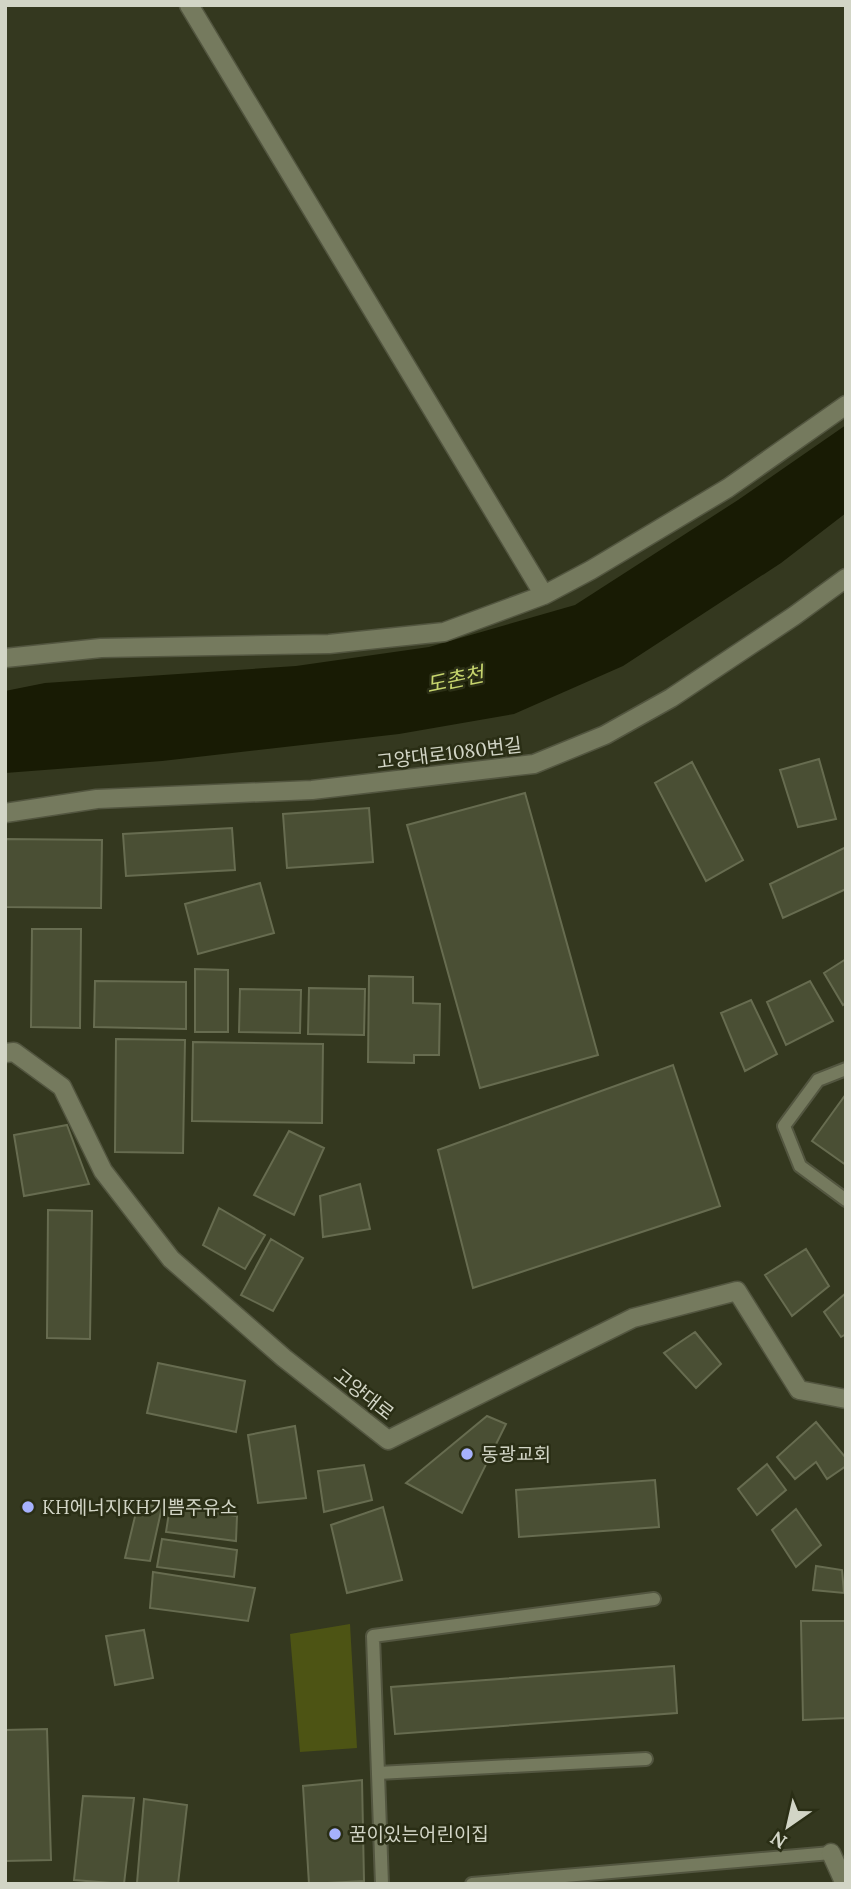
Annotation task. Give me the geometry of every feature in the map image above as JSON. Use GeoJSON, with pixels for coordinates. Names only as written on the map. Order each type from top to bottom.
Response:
{"type":"FeatureCollection","features":[{"type":"Feature","properties":{"kind":"street"},"geometry":{"type":"LineString","coordinates":[[188,5],[544,595]]}},
{"type":"Feature","properties":{"kind":"street"},"geometry":{"type":"LineString","coordinates":[[5,658],[101,648],[329,644],[444,632],[544,595],[591,570],[728,488],[846,405]]}},
{"type":"Feature","properties":{"kind":"street","name":"고양대로1080번길"},"geometry":{"type":"LineString","coordinates":[[5,813],[97,799],[312,790],[534,764],[605,735],[671,698],[846,578]]}},
{"type":"Feature","properties":{"kind":"street","name":"고양대로"},"geometry":{"type":"LineString","coordinates":[[5,1053],[14,1052],[62,1087],[103,1171],[171,1259],[284,1359],[388,1440],[633,1318],[737,1291],[799,1390],[846,1399]]}},
{"type":"Feature","properties":{"kind":"street"},"geometry":{"type":"LineString","coordinates":[[831,1853],[845,1884]]}},
{"type":"Feature","properties":{"kind":"lane"},"geometry":{"type":"LineString","coordinates":[[846,1069],[818,1080],[784,1126],[800,1166],[846,1200]]}},
{"type":"Feature","properties":{"kind":"lane"},"geometry":{"type":"LineString","coordinates":[[382,1884],[373,1636],[654,1599]]}},
{"type":"Feature","properties":{"kind":"lane"},"geometry":{"type":"LineString","coordinates":[[378,1773],[646,1759]]}},
{"type":"Feature","properties":{"kind":"lane"},"geometry":{"type":"LineString","coordinates":[[472,1884],[831,1853]]}},
{"type":"Feature","properties":{"kind":"green space"},"geometry":{"type":"Polygon","coordinates":[[[350,1624],[357,1748],[300,1752],[290,1634],[350,1624]]]}},
{"type":"Feature","properties":{"kind":"water","name":"도촌천"},"geometry":{"type":"Polygon","coordinates":[[[846,425],[846,513],[781,563],[623,666],[514,714],[399,734],[162,761],[5,773],[5,691],[45,683],[296,666],[429,647],[575,605],[738,500],[846,425]]]}},
{"type":"Feature","properties":{"kind":"building"},"geometry":{"type":"Polygon","coordinates":[[[819,759],[836,819],[798,827],[780,770],[819,759]]]}},
{"type":"Feature","properties":{"kind":"building"},"geometry":{"type":"Polygon","coordinates":[[[692,762],[743,860],[706,881],[655,783],[692,762]]]}},
{"type":"Feature","properties":{"kind":"building"},"geometry":{"type":"Polygon","coordinates":[[[525,793],[598,1055],[480,1088],[407,825],[525,793]]]}},
{"type":"Feature","properties":{"kind":"building"},"geometry":{"type":"Polygon","coordinates":[[[369,808],[373,862],[287,868],[283,814],[369,808]]]}},
{"type":"Feature","properties":{"kind":"building"},"geometry":{"type":"Polygon","coordinates":[[[232,828],[235,870],[126,876],[123,834],[232,828]]]}},
{"type":"Feature","properties":{"kind":"building"},"geometry":{"type":"Polygon","coordinates":[[[5,839],[102,840],[101,908],[5,907],[5,839]]]}},
{"type":"Feature","properties":{"kind":"building"},"geometry":{"type":"Polygon","coordinates":[[[846,847],[846,889],[783,918],[770,884],[846,847]]]}},
{"type":"Feature","properties":{"kind":"building"},"geometry":{"type":"Polygon","coordinates":[[[260,883],[274,933],[198,954],[185,904],[260,883]]]}},
{"type":"Feature","properties":{"kind":"building"},"geometry":{"type":"Polygon","coordinates":[[[32,929],[81,929],[80,1028],[31,1027],[32,929]]]}},
{"type":"Feature","properties":{"kind":"building"},"geometry":{"type":"Polygon","coordinates":[[[846,959],[846,1003],[843,1005],[824,973],[846,959]]]}},
{"type":"Feature","properties":{"kind":"building"},"geometry":{"type":"Polygon","coordinates":[[[195,969],[228,970],[228,1032],[195,1032],[195,969]]]}},
{"type":"Feature","properties":{"kind":"building"},"geometry":{"type":"Polygon","coordinates":[[[369,976],[413,977],[413,1003],[440,1004],[439,1055],[414,1055],[414,1063],[368,1062],[369,976]]]}},
{"type":"Feature","properties":{"kind":"building"},"geometry":{"type":"Polygon","coordinates":[[[95,981],[186,982],[186,1029],[94,1027],[95,981]]]}},
{"type":"Feature","properties":{"kind":"building"},"geometry":{"type":"Polygon","coordinates":[[[810,981],[833,1021],[786,1045],[767,1002],[810,981]]]}},
{"type":"Feature","properties":{"kind":"building"},"geometry":{"type":"Polygon","coordinates":[[[309,988],[365,989],[364,1035],[308,1034],[309,988]]]}},
{"type":"Feature","properties":{"kind":"building"},"geometry":{"type":"Polygon","coordinates":[[[240,989],[301,990],[300,1033],[239,1032],[240,989]]]}},
{"type":"Feature","properties":{"kind":"building"},"geometry":{"type":"Polygon","coordinates":[[[751,1000],[777,1054],[745,1071],[721,1013],[751,1000]]]}},
{"type":"Feature","properties":{"kind":"building"},"geometry":{"type":"Polygon","coordinates":[[[116,1039],[185,1040],[183,1153],[115,1152],[116,1039]]]}},
{"type":"Feature","properties":{"kind":"building"},"geometry":{"type":"Polygon","coordinates":[[[193,1042],[323,1044],[322,1123],[192,1121],[193,1042]]]}},
{"type":"Feature","properties":{"kind":"building"},"geometry":{"type":"Polygon","coordinates":[[[673,1065],[720,1206],[473,1288],[438,1150],[673,1065]]]}},
{"type":"Feature","properties":{"kind":"building"},"geometry":{"type":"Polygon","coordinates":[[[846,1094],[846,1165],[812,1141],[846,1094]]]}},
{"type":"Feature","properties":{"kind":"building"},"geometry":{"type":"Polygon","coordinates":[[[67,1125],[89,1184],[24,1196],[14,1135],[67,1125]]]}},
{"type":"Feature","properties":{"kind":"building"},"geometry":{"type":"Polygon","coordinates":[[[289,1131],[324,1148],[294,1215],[254,1195],[289,1131]]]}},
{"type":"Feature","properties":{"kind":"building"},"geometry":{"type":"Polygon","coordinates":[[[360,1184],[370,1229],[323,1237],[320,1196],[360,1184]]]}},
{"type":"Feature","properties":{"kind":"building"},"geometry":{"type":"Polygon","coordinates":[[[219,1208],[265,1235],[245,1269],[203,1245],[219,1208]]]}},
{"type":"Feature","properties":{"kind":"building"},"geometry":{"type":"Polygon","coordinates":[[[48,1210],[92,1211],[90,1339],[47,1338],[48,1210]]]}},
{"type":"Feature","properties":{"kind":"building"},"geometry":{"type":"Polygon","coordinates":[[[271,1239],[303,1258],[273,1311],[241,1295],[271,1239]]]}},
{"type":"Feature","properties":{"kind":"building"},"geometry":{"type":"Polygon","coordinates":[[[806,1249],[829,1286],[792,1316],[765,1275],[806,1249]]]}},
{"type":"Feature","properties":{"kind":"building"},"geometry":{"type":"Polygon","coordinates":[[[846,1293],[846,1334],[841,1337],[824,1312],[846,1293]]]}},
{"type":"Feature","properties":{"kind":"building"},"geometry":{"type":"Polygon","coordinates":[[[695,1332],[721,1364],[696,1388],[664,1353],[695,1332]]]}},
{"type":"Feature","properties":{"kind":"building"},"geometry":{"type":"Polygon","coordinates":[[[158,1363],[245,1381],[236,1432],[147,1413],[158,1363]]]}},
{"type":"Feature","properties":{"kind":"building","name":"동광교회"},"geometry":{"type":"Polygon","coordinates":[[[487,1416],[506,1424],[462,1513],[406,1483],[487,1416]]]}},
{"type":"Feature","properties":{"kind":"building"},"geometry":{"type":"Polygon","coordinates":[[[816,1422],[846,1458],[846,1466],[827,1479],[816,1462],[795,1479],[777,1457],[816,1422]]]}},
{"type":"Feature","properties":{"kind":"building"},"geometry":{"type":"Polygon","coordinates":[[[295,1426],[306,1498],[258,1503],[248,1435],[295,1426]]]}},
{"type":"Feature","properties":{"kind":"building"},"geometry":{"type":"Polygon","coordinates":[[[767,1464],[786,1490],[757,1515],[738,1489],[767,1464]]]}},
{"type":"Feature","properties":{"kind":"building"},"geometry":{"type":"Polygon","coordinates":[[[364,1465],[372,1500],[324,1512],[318,1471],[364,1465]]]}},
{"type":"Feature","properties":{"kind":"building"},"geometry":{"type":"Polygon","coordinates":[[[655,1480],[659,1527],[519,1537],[516,1490],[655,1480]]]}},
{"type":"Feature","properties":{"kind":"building"},"geometry":{"type":"Polygon","coordinates":[[[138,1504],[162,1507],[150,1561],[125,1558],[138,1504]]]}},
{"type":"Feature","properties":{"kind":"building"},"geometry":{"type":"Polygon","coordinates":[[[170,1506],[237,1516],[236,1541],[166,1532],[170,1506]]]}},
{"type":"Feature","properties":{"kind":"building"},"geometry":{"type":"Polygon","coordinates":[[[383,1507],[402,1580],[347,1593],[331,1525],[383,1507]]]}},
{"type":"Feature","properties":{"kind":"building"},"geometry":{"type":"Polygon","coordinates":[[[796,1509],[821,1545],[796,1567],[772,1530],[796,1509]]]}},
{"type":"Feature","properties":{"kind":"building"},"geometry":{"type":"Polygon","coordinates":[[[162,1539],[237,1550],[234,1577],[157,1567],[162,1539]]]}},
{"type":"Feature","properties":{"kind":"building"},"geometry":{"type":"Polygon","coordinates":[[[816,1566],[842,1570],[844,1593],[813,1590],[816,1566]]]}},
{"type":"Feature","properties":{"kind":"building"},"geometry":{"type":"Polygon","coordinates":[[[153,1572],[255,1588],[248,1621],[150,1608],[153,1572]]]}},
{"type":"Feature","properties":{"kind":"building"},"geometry":{"type":"Polygon","coordinates":[[[801,1621],[846,1621],[846,1718],[803,1720],[801,1621]]]}},
{"type":"Feature","properties":{"kind":"building"},"geometry":{"type":"Polygon","coordinates":[[[144,1630],[153,1678],[115,1685],[106,1636],[144,1630]]]}},
{"type":"Feature","properties":{"kind":"building"},"geometry":{"type":"Polygon","coordinates":[[[674,1666],[677,1713],[395,1734],[391,1687],[674,1666]]]}},
{"type":"Feature","properties":{"kind":"building"},"geometry":{"type":"Polygon","coordinates":[[[47,1729],[51,1860],[5,1861],[5,1730],[47,1729]]]}},
{"type":"Feature","properties":{"kind":"building","name":"꿈이있는어린이집"},"geometry":{"type":"Polygon","coordinates":[[[362,1780],[364,1881],[309,1884],[303,1786],[362,1780]]]}},
{"type":"Feature","properties":{"kind":"building"},"geometry":{"type":"Polygon","coordinates":[[[83,1796],[134,1798],[124,1884],[74,1880],[83,1796]]]}},
{"type":"Feature","properties":{"kind":"building"},"geometry":{"type":"Polygon","coordinates":[[[144,1799],[187,1805],[178,1884],[137,1883],[144,1799]]]}},
{"type":"Feature","properties":{"kind":"place","name":"동광교회"},"geometry":{"type":"Point","coordinates":[467,1454]}},
{"type":"Feature","properties":{"kind":"place","name":"KH에너지KH기쁨주유소"},"geometry":{"type":"Point","coordinates":[28,1507]}},
{"type":"Feature","properties":{"kind":"place","name":"꿈이있는어린이집"},"geometry":{"type":"Point","coordinates":[335,1834]}}]}
